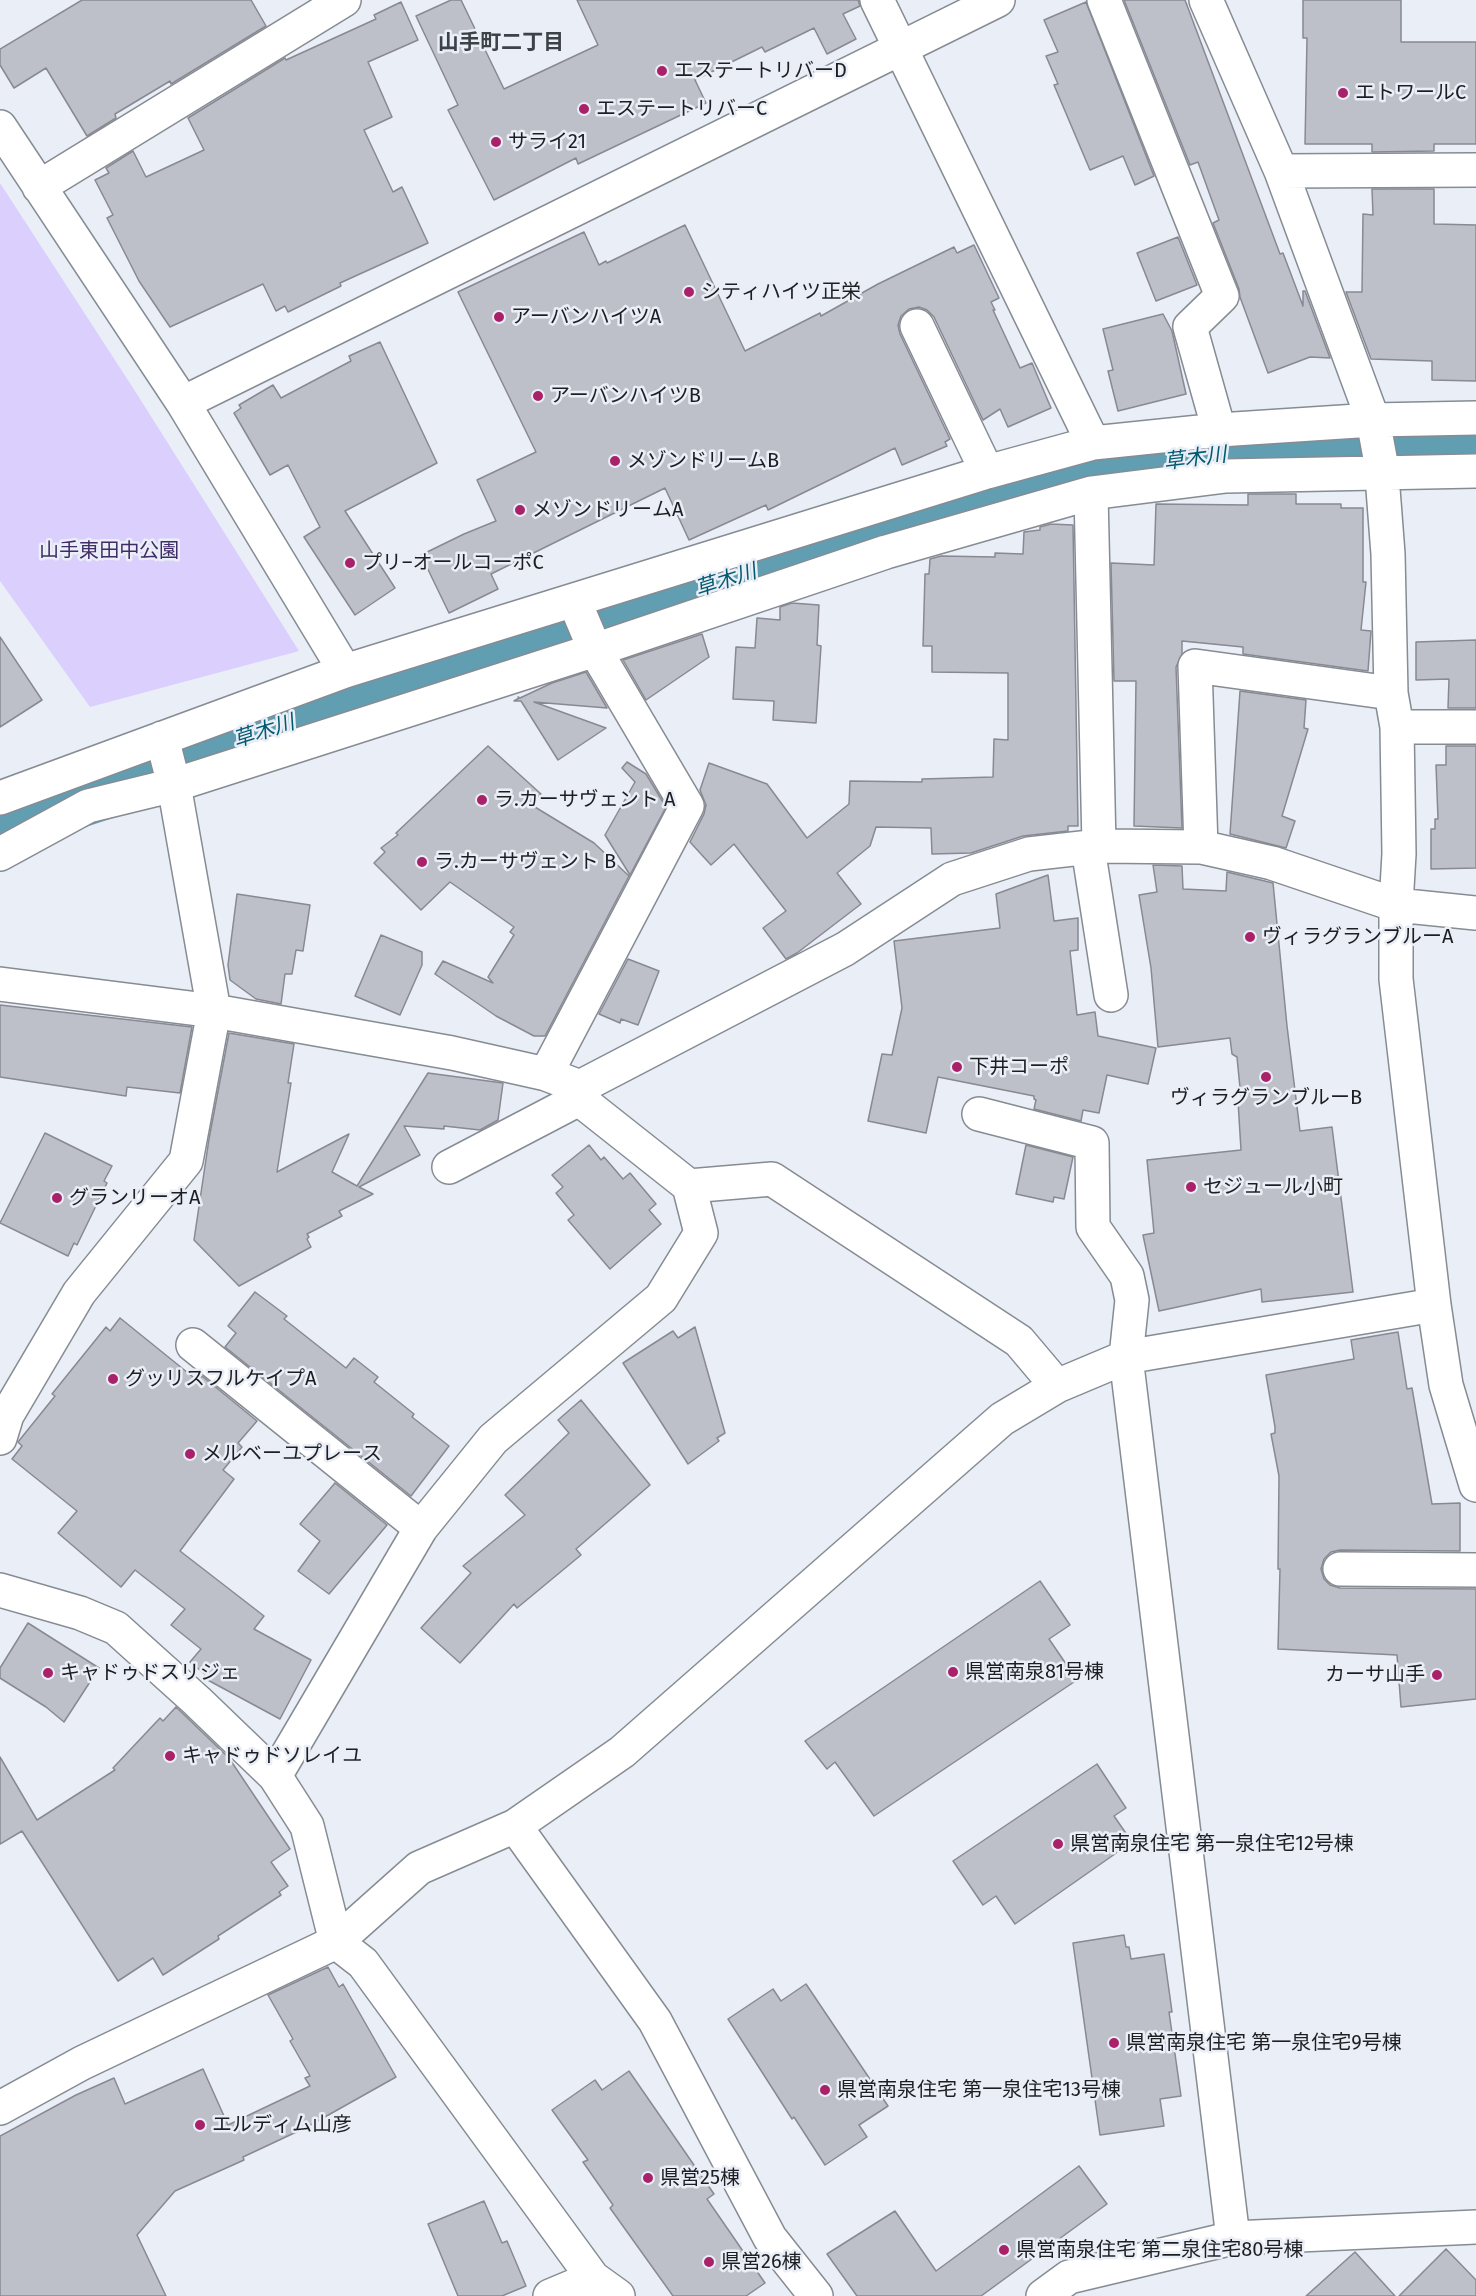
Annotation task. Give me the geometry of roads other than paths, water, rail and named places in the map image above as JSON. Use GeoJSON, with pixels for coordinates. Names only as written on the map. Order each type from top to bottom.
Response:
{"type":"FeatureCollection","features":[{"type":"Feature","properties":{"kind":"street"},"geometry":{"type":"LineString","coordinates":[[39,187],[344,0]]}},
{"type":"Feature","properties":{"kind":"street"},"geometry":{"type":"LineString","coordinates":[[877,0],[1093,443]]}},
{"type":"Feature","properties":{"kind":"street"},"geometry":{"type":"LineString","coordinates":[[183,403],[998,0]]}},
{"type":"Feature","properties":{"kind":"street"},"geometry":{"type":"LineString","coordinates":[[1104,0],[1222,296],[1190,327],[1219,430]]}},
{"type":"Feature","properties":{"kind":"street"},"geometry":{"type":"LineString","coordinates":[[1206,0],[1281,171],[1378,448],[1391,693],[1397,727],[1400,854],[1396,905],[1396,979],[1434,1305],[1446,1385],[1476,1485]]}},
{"type":"Feature","properties":{"kind":"street"},"geometry":{"type":"LineString","coordinates":[[0,127],[183,403],[345,670]]}},
{"type":"Feature","properties":{"kind":"street"},"geometry":{"type":"LineString","coordinates":[[1281,171],[1476,170]]}},
{"type":"Feature","properties":{"kind":"street"},"geometry":{"type":"LineString","coordinates":[[917,326],[987,472]]}},
{"type":"Feature","properties":{"kind":"street"},"geometry":{"type":"LineString","coordinates":[[0,854],[168,762],[345,670],[584,625],[886,552],[1091,493],[1226,476],[1378,448],[1476,418]]}},
{"type":"Feature","properties":{"kind":"street"},"geometry":{"type":"LineString","coordinates":[[0,798],[168,762],[584,625],[987,472],[1093,443],[1219,430],[1378,448],[1476,471]]}},
{"type":"Feature","properties":{"kind":"street"},"geometry":{"type":"LineString","coordinates":[[1091,493],[1094,847],[1111,995]]}},
{"type":"Feature","properties":{"kind":"street"},"geometry":{"type":"LineString","coordinates":[[546,1074],[687,806],[584,625]]}},
{"type":"Feature","properties":{"kind":"street"},"geometry":{"type":"LineString","coordinates":[[1201,848],[1195,666],[1391,693]]}},
{"type":"Feature","properties":{"kind":"street"},"geometry":{"type":"LineString","coordinates":[[1397,727],[1476,727]]}},
{"type":"Feature","properties":{"kind":"street"},"geometry":{"type":"LineString","coordinates":[[0,1438],[7,1415],[79,1293],[186,1161],[214,1011],[168,762]]}},
{"type":"Feature","properties":{"kind":"street"},"geometry":{"type":"LineString","coordinates":[[449,1167],[845,949],[952,879],[1029,854],[1094,847],[1201,848],[1272,863],[1396,905],[1476,913]]}},
{"type":"Feature","properties":{"kind":"street"},"geometry":{"type":"LineString","coordinates":[[0,984],[214,1011],[452,1053],[546,1074],[580,1093],[689,1185],[701,1233],[661,1298],[493,1439],[422,1528],[275,1776]]}},
{"type":"Feature","properties":{"kind":"street"},"geometry":{"type":"LineString","coordinates":[[979,1114],[1092,1143],[1094,1227],[1127,1276],[1132,1300],[1126,1357],[1233,2238]]}},
{"type":"Feature","properties":{"kind":"street"},"geometry":{"type":"LineString","coordinates":[[689,1185],[772,1179],[1020,1341],[1057,1386]]}},
{"type":"Feature","properties":{"kind":"street"},"geometry":{"type":"LineString","coordinates":[[0,2108],[82,2063],[336,1942],[419,1868],[515,1826],[622,1752],[1002,1419],[1057,1386],[1126,1357],[1434,1305]]}},
{"type":"Feature","properties":{"kind":"street"},"geometry":{"type":"LineString","coordinates":[[193,1345],[422,1528]]}},
{"type":"Feature","properties":{"kind":"street"},"geometry":{"type":"LineString","coordinates":[[1340,1569],[1476,1570]]}},
{"type":"Feature","properties":{"kind":"street"},"geometry":{"type":"LineString","coordinates":[[0,1590],[80,1613],[116,1628],[275,1776],[307,1826],[336,1942],[363,1963],[606,2287],[549,2296]]}},
{"type":"Feature","properties":{"kind":"street"},"geometry":{"type":"LineString","coordinates":[[515,1826],[656,2021],[770,2238],[816,2296]]}},
{"type":"Feature","properties":{"kind":"street"},"geometry":{"type":"LineString","coordinates":[[1043,2296],[1070,2277],[1233,2238],[1476,2227]]}},
{"type":"Feature","properties":{"kind":"waterway","name":"草木川"},"geometry":{"type":"LineString","coordinates":[[0,828],[68,796],[734,576],[985,497],[1105,471],[1239,453],[1476,445]]}},
{"type":"Feature","properties":{"kind":"place","name":"エステートリバーD"},"geometry":{"type":"Point","coordinates":[662,71]}},
{"type":"Feature","properties":{"kind":"place","name":"エトワールC"},"geometry":{"type":"Point","coordinates":[1343,93]}},
{"type":"Feature","properties":{"kind":"place","name":"エステートリバーC"},"geometry":{"type":"Point","coordinates":[584,109]}},
{"type":"Feature","properties":{"kind":"place","name":"サライ21"},"geometry":{"type":"Point","coordinates":[496,142]}},
{"type":"Feature","properties":{"kind":"place","name":"シティハイツ正栄"},"geometry":{"type":"Point","coordinates":[689,292]}},
{"type":"Feature","properties":{"kind":"place","name":"アーバンハイツA"},"geometry":{"type":"Point","coordinates":[499,317]}},
{"type":"Feature","properties":{"kind":"place","name":"アーバンハイツB"},"geometry":{"type":"Point","coordinates":[538,396]}},
{"type":"Feature","properties":{"kind":"place","name":"メゾンドリームB"},"geometry":{"type":"Point","coordinates":[615,461]}},
{"type":"Feature","properties":{"kind":"place","name":"メゾンドリームA"},"geometry":{"type":"Point","coordinates":[520,510]}},
{"type":"Feature","properties":{"kind":"place","name":"プリ―オールコーポC"},"geometry":{"type":"Point","coordinates":[350,563]}},
{"type":"Feature","properties":{"kind":"place","name":"ラ.カーサヴェント A"},"geometry":{"type":"Point","coordinates":[482,800]}},
{"type":"Feature","properties":{"kind":"place","name":"ラ.カーサヴェント B"},"geometry":{"type":"Point","coordinates":[422,862]}},
{"type":"Feature","properties":{"kind":"place","name":"ヴィラグランブルーA"},"geometry":{"type":"Point","coordinates":[1250,937]}},
{"type":"Feature","properties":{"kind":"place","name":"下井コーポ"},"geometry":{"type":"Point","coordinates":[957,1067]}},
{"type":"Feature","properties":{"kind":"place","name":"ヴィラグランブルーB"},"geometry":{"type":"Point","coordinates":[1266,1077]}},
{"type":"Feature","properties":{"kind":"place","name":"セジュール小町"},"geometry":{"type":"Point","coordinates":[1191,1187]}},
{"type":"Feature","properties":{"kind":"place","name":"グランリーオA"},"geometry":{"type":"Point","coordinates":[57,1198]}},
{"type":"Feature","properties":{"kind":"place","name":"グッリスフルケイプA"},"geometry":{"type":"Point","coordinates":[113,1379]}},
{"type":"Feature","properties":{"kind":"place","name":"メルベーユプレース"},"geometry":{"type":"Point","coordinates":[190,1454]}},
{"type":"Feature","properties":{"kind":"place","name":"県営南泉81号棟"},"geometry":{"type":"Point","coordinates":[953,1672]}},
{"type":"Feature","properties":{"kind":"place","name":"キャドゥドスリジェ"},"geometry":{"type":"Point","coordinates":[48,1673]}},
{"type":"Feature","properties":{"kind":"place","name":"カーサ山手"},"geometry":{"type":"Point","coordinates":[1437,1675]}},
{"type":"Feature","properties":{"kind":"place","name":"キャドゥドソレイユ"},"geometry":{"type":"Point","coordinates":[170,1756]}},
{"type":"Feature","properties":{"kind":"place","name":"県営南泉住宅 第一泉住宅12号棟"},"geometry":{"type":"Point","coordinates":[1058,1844]}},
{"type":"Feature","properties":{"kind":"place","name":"県営南泉住宅 第一泉住宅9号棟"},"geometry":{"type":"Point","coordinates":[1114,2043]}},
{"type":"Feature","properties":{"kind":"place","name":"県営南泉住宅 第一泉住宅13号棟"},"geometry":{"type":"Point","coordinates":[825,2090]}},
{"type":"Feature","properties":{"kind":"place","name":"エルディム山彦"},"geometry":{"type":"Point","coordinates":[200,2125]}},
{"type":"Feature","properties":{"kind":"place","name":"県営25棟"},"geometry":{"type":"Point","coordinates":[648,2178]}},
{"type":"Feature","properties":{"kind":"place","name":"県営南泉住宅 第二泉住宅80号棟"},"geometry":{"type":"Point","coordinates":[1004,2250]}},
{"type":"Feature","properties":{"kind":"place","name":"県営26棟"},"geometry":{"type":"Point","coordinates":[709,2262]}},
{"type":"Feature","properties":{"kind":"district","name":"山手町二丁目"},"geometry":{"type":"Point","coordinates":[501,43]}},
{"type":"Feature","properties":{"kind":"park label","name":"山手東田中公園"},"geometry":{"type":"Point","coordinates":[109,551]}}]}
